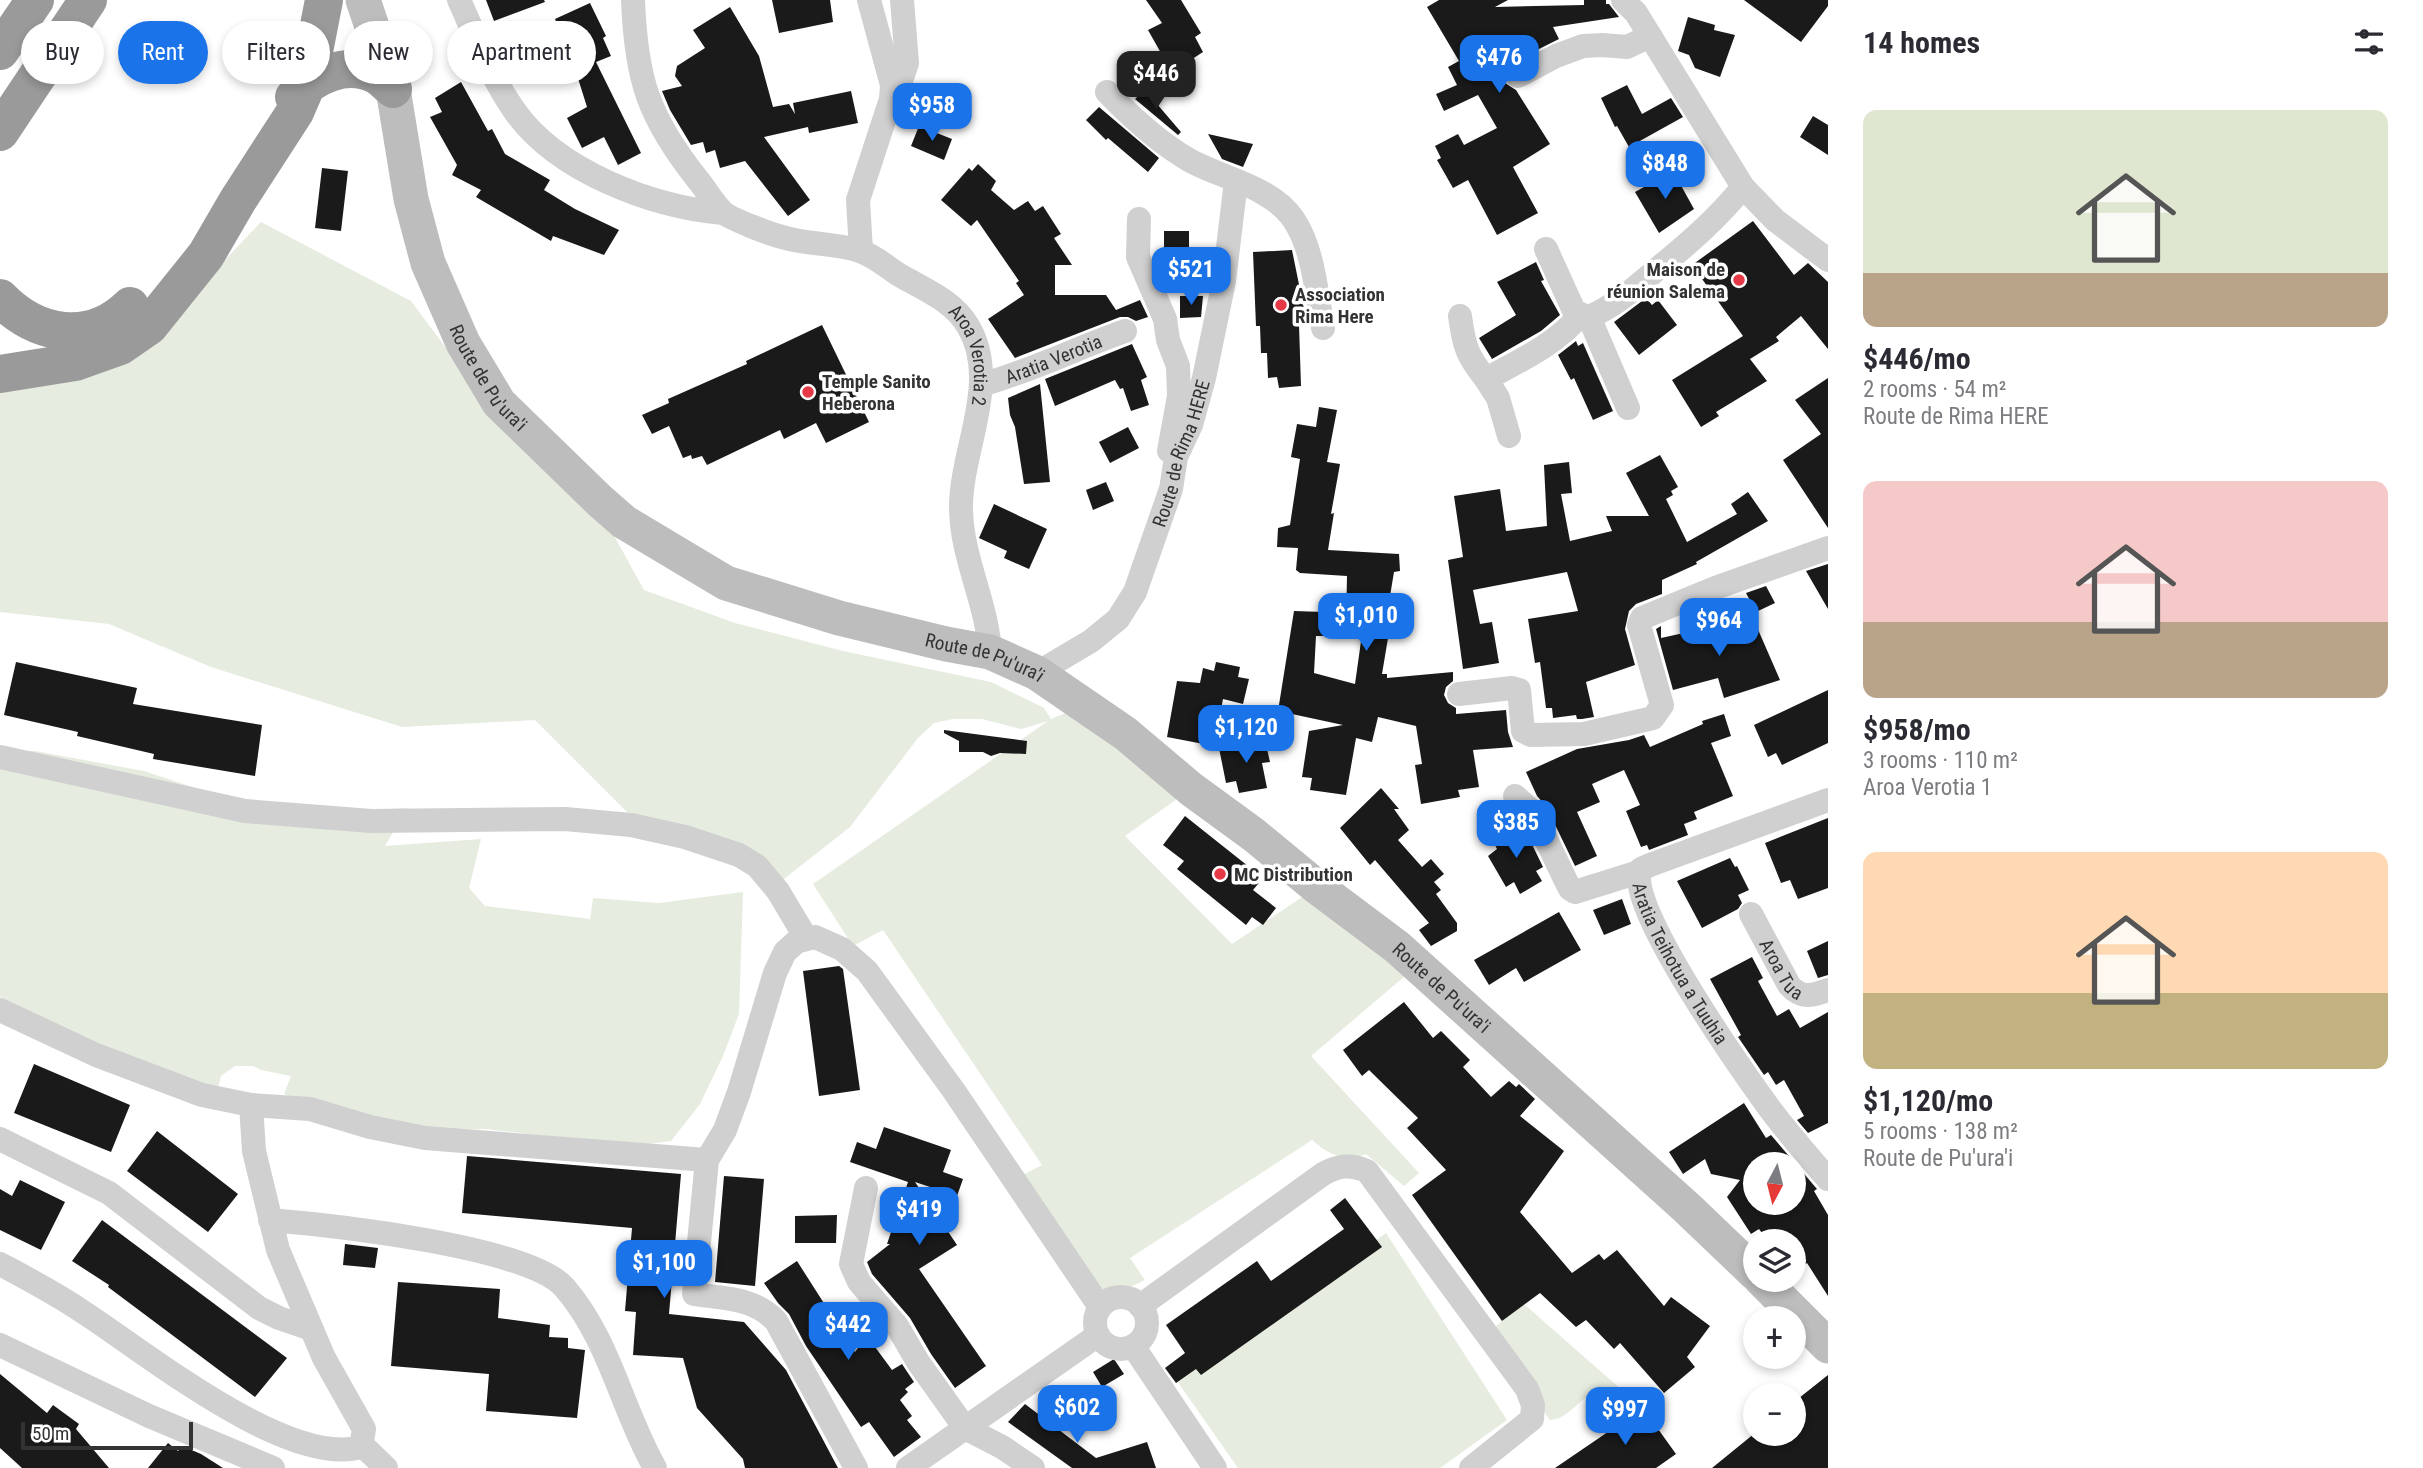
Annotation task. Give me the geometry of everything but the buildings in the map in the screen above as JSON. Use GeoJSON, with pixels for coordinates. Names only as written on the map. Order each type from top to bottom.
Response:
{"type":"FeatureCollection","features":[{"type":"Feature","properties":{"kind":"highway"},"geometry":{"type":"LineString","coordinates":[[0,44],[17,0]]}},
{"type":"Feature","properties":{"kind":"highway"},"geometry":{"type":"LineString","coordinates":[[0,51],[35,0]]}},
{"type":"Feature","properties":{"kind":"highway"},"geometry":{"type":"LineString","coordinates":[[0,132],[88,0]]}},
{"type":"Feature","properties":{"kind":"highway"},"geometry":{"type":"LineString","coordinates":[[320,21],[324,0]]}},
{"type":"Feature","properties":{"kind":"highway"},"geometry":{"type":"LineString","coordinates":[[330,72],[342,70],[365,72],[376,75],[393,89]]}},
{"type":"Feature","properties":{"kind":"highway"},"geometry":{"type":"LineString","coordinates":[[0,298],[25,320],[66,332],[89,330],[116,320],[168,268],[227,193],[287,105],[306,84]]}},
{"type":"Feature","properties":{"kind":"highway"},"geometry":{"type":"LineString","coordinates":[[0,374],[75,362],[120,346],[149,326],[206,255],[295,112],[307,84]]}},
{"type":"Feature","properties":{"kind":"main road","name":"Route de Pu'ura'i"},"geometry":{"type":"LineString","coordinates":[[363,0],[393,89],[411,199],[428,263],[463,343],[499,403],[600,501],[624,522],[726,583],[839,618],[990,652],[1037,673],[1126,734],[1191,789],[1397,947],[1743,1262]]}},
{"type":"Feature","properties":{"kind":"main road"},"geometry":{"type":"LineString","coordinates":[[1775,1292],[1828,1346]]}},
{"type":"Feature","properties":{"kind":"street","name":"Aroa Verotia 2"},"geometry":{"type":"LineString","coordinates":[[459,0],[502,92],[540,141],[568,160],[635,193],[695,211],[723,213],[781,237],[861,251],[929,290],[961,317],[976,342],[981,385],[963,486],[961,514],[964,544],[985,613],[990,652]]}},
{"type":"Feature","properties":{"kind":"street","name":"Aroa Verotia 2"},"geometry":{"type":"LineString","coordinates":[[633,0],[638,57],[648,99],[663,132],[676,152],[723,213]]}},
{"type":"Feature","properties":{"kind":"street"},"geometry":{"type":"LineString","coordinates":[[861,251],[858,200],[891,99],[892,85],[869,0]]}},
{"type":"Feature","properties":{"kind":"street"},"geometry":{"type":"LineString","coordinates":[[892,85],[902,78],[906,62],[902,0]]}},
{"type":"Feature","properties":{"kind":"street"},"geometry":{"type":"LineString","coordinates":[[1623,0],[1636,13],[1744,187],[1775,220],[1828,260]]}},
{"type":"Feature","properties":{"kind":"street"},"geometry":{"type":"LineString","coordinates":[[1518,76],[1556,56],[1583,46],[1627,47],[1650,36]]}},
{"type":"Feature","properties":{"kind":"street"},"geometry":{"type":"LineString","coordinates":[[1107,92],[1132,117],[1187,159],[1277,201],[1293,219],[1302,236],[1311,262],[1323,328]]}},
{"type":"Feature","properties":{"kind":"street","name":"Route de Rima HERE"},"geometry":{"type":"LineString","coordinates":[[1037,673],[1091,641],[1118,619],[1139,582],[1171,489],[1176,457],[1191,425],[1215,330],[1236,181]]}},
{"type":"Feature","properties":{"kind":"street"},"geometry":{"type":"LineString","coordinates":[[1486,379],[1531,354],[1585,316],[1618,302],[1696,237],[1744,187]]}},
{"type":"Feature","properties":{"kind":"street"},"geometry":{"type":"LineString","coordinates":[[1139,219],[1138,257],[1165,319],[1168,340],[1178,366],[1179,397],[1167,472],[1171,489]]}},
{"type":"Feature","properties":{"kind":"street"},"geometry":{"type":"LineString","coordinates":[[1546,249],[1575,313],[1585,316],[1628,408]]}},
{"type":"Feature","properties":{"kind":"street"},"geometry":{"type":"LineString","coordinates":[[1460,316],[1463,340],[1472,364],[1498,398],[1509,436]]}},
{"type":"Feature","properties":{"kind":"street","name":"Aratia Verotia"},"geometry":{"type":"LineString","coordinates":[[981,385],[1012,376],[1125,331]]}},
{"type":"Feature","properties":{"kind":"street"},"geometry":{"type":"LineString","coordinates":[[1459,694],[1512,688],[1519,691],[1520,722],[1523,731],[1531,735],[1584,734],[1653,718],[1662,705],[1639,625],[1642,618],[1715,588],[1828,548]]}},
{"type":"Feature","properties":{"kind":"street"},"geometry":{"type":"LineString","coordinates":[[0,757],[245,811],[371,821],[565,819],[631,825],[685,837],[739,855],[757,866],[778,891],[806,938]]}},
{"type":"Feature","properties":{"kind":"street"},"geometry":{"type":"LineString","coordinates":[[1516,796],[1533,811],[1565,879],[1575,892],[1639,872]]}},
{"type":"Feature","properties":{"kind":"street","name":"Aratia Teihotua a Tuuhia"},"geometry":{"type":"LineString","coordinates":[[1828,800],[1668,858],[1639,872],[1650,915],[1712,1027],[1768,1107],[1828,1179]]}},
{"type":"Feature","properties":{"kind":"street","name":"Aroa Tua"},"geometry":{"type":"LineString","coordinates":[[1751,914],[1788,985],[1796,993],[1808,997],[1828,990]]}},
{"type":"Feature","properties":{"kind":"street"},"geometry":{"type":"LineString","coordinates":[[856,1468],[776,1321],[765,1309],[755,1304],[694,1294],[707,1160],[724,1130],[739,1092],[775,973],[785,953],[796,942],[815,937],[842,949],[867,971],[954,1091],[1100,1307]]}},
{"type":"Feature","properties":{"kind":"street"},"geometry":{"type":"LineString","coordinates":[[0,1010],[96,1055],[202,1095],[251,1105],[310,1109],[370,1127],[425,1138],[707,1160]]}},
{"type":"Feature","properties":{"kind":"street"},"geometry":{"type":"LineString","coordinates":[[0,1264],[84,1312],[237,1425],[278,1447],[335,1458],[351,1454],[362,1445],[364,1429],[324,1358],[278,1250],[254,1151],[251,1105]]}},
{"type":"Feature","properties":{"kind":"street"},"geometry":{"type":"LineString","coordinates":[[0,1139],[109,1192],[259,1308],[311,1329]]}},
{"type":"Feature","properties":{"kind":"street"},"geometry":{"type":"LineString","coordinates":[[1140,1306],[1324,1174],[1341,1166],[1355,1166],[1367,1171],[1527,1389],[1532,1402],[1532,1419],[1524,1428],[1471,1468]]}},
{"type":"Feature","properties":{"kind":"street"},"geometry":{"type":"LineString","coordinates":[[866,1188],[851,1265],[859,1282],[897,1326],[918,1362],[965,1428],[1002,1447],[1033,1468]]}},
{"type":"Feature","properties":{"kind":"street"},"geometry":{"type":"LineString","coordinates":[[271,1220],[313,1223],[439,1243],[496,1255],[537,1269],[563,1286],[593,1329],[655,1468]]}},
{"type":"Feature","properties":{"kind":"street"},"geometry":{"type":"LineString","coordinates":[[1121,1297],[1130,1298],[1140,1306],[1147,1325],[1140,1340],[1125,1349],[1109,1347],[1101,1341],[1094,1326],[1100,1307],[1112,1298],[1121,1297]]}},
{"type":"Feature","properties":{"kind":"street"},"geometry":{"type":"LineString","coordinates":[[908,1468],[1098,1335]]}},
{"type":"Feature","properties":{"kind":"street"},"geometry":{"type":"LineString","coordinates":[[0,1345],[149,1416],[273,1468]]}},
{"type":"Feature","properties":{"kind":"street"},"geometry":{"type":"LineString","coordinates":[[1133,1346],[1215,1468]]}},
{"type":"Feature","properties":{"kind":"street"},"geometry":{"type":"LineString","coordinates":[[362,1445],[386,1468]]}},
{"type":"Feature","properties":{"kind":"shaded area"},"geometry":{"type":"Polygon","coordinates":[[[261,222],[411,301],[490,407],[612,532],[644,590],[735,623],[843,651],[991,682],[1044,708],[1051,719],[1085,705],[1191,789],[1125,836],[1232,944],[1317,887],[1418,965],[1311,1056],[1419,1173],[1404,1186],[1366,1154],[1338,1156],[1312,1140],[1130,1258],[1145,1280],[1117,1293],[1091,1290],[1019,1177],[1042,1165],[883,930],[853,946],[813,884],[1048,721],[1021,729],[982,719],[953,719],[934,723],[918,738],[850,827],[775,886],[630,815],[535,720],[402,727],[211,667],[109,624],[0,612],[0,382],[162,326],[261,222]]]}},
{"type":"Feature","properties":{"kind":"shaded area"},"geometry":{"type":"Polygon","coordinates":[[[0,751],[35,751],[144,771],[277,815],[407,808],[385,846],[481,839],[469,888],[485,906],[590,919],[593,898],[659,903],[743,892],[739,1014],[723,1056],[700,1104],[671,1141],[631,1146],[486,1129],[440,1130],[325,1115],[284,1094],[291,1076],[253,1066],[235,1066],[221,1076],[217,1093],[179,1084],[0,997],[0,751]]]}},
{"type":"Feature","properties":{"kind":"shaded area"},"geometry":{"type":"Polygon","coordinates":[[[1386,1233],[1507,1420],[1440,1468],[1238,1468],[1177,1381],[1386,1233]]]}},
{"type":"Feature","properties":{"kind":"shaded area"},"geometry":{"type":"Polygon","coordinates":[[[1524,1304],[1623,1391],[1594,1393],[1568,1413],[1550,1420],[1487,1333],[1524,1304]]]}},
{"type":"Feature","properties":{"kind":"place","name":"Maison de réunion Salema"},"geometry":{"type":"Point","coordinates":[1739,280]}},
{"type":"Feature","properties":{"kind":"place","name":"Association Rima Here"},"geometry":{"type":"Point","coordinates":[1281,305]}},
{"type":"Feature","properties":{"kind":"place","name":"Temple Sanito Heberona"},"geometry":{"type":"Point","coordinates":[808,392]}},
{"type":"Feature","properties":{"kind":"place","name":"MC Distribution"},"geometry":{"type":"Point","coordinates":[1220,874]}}]}
